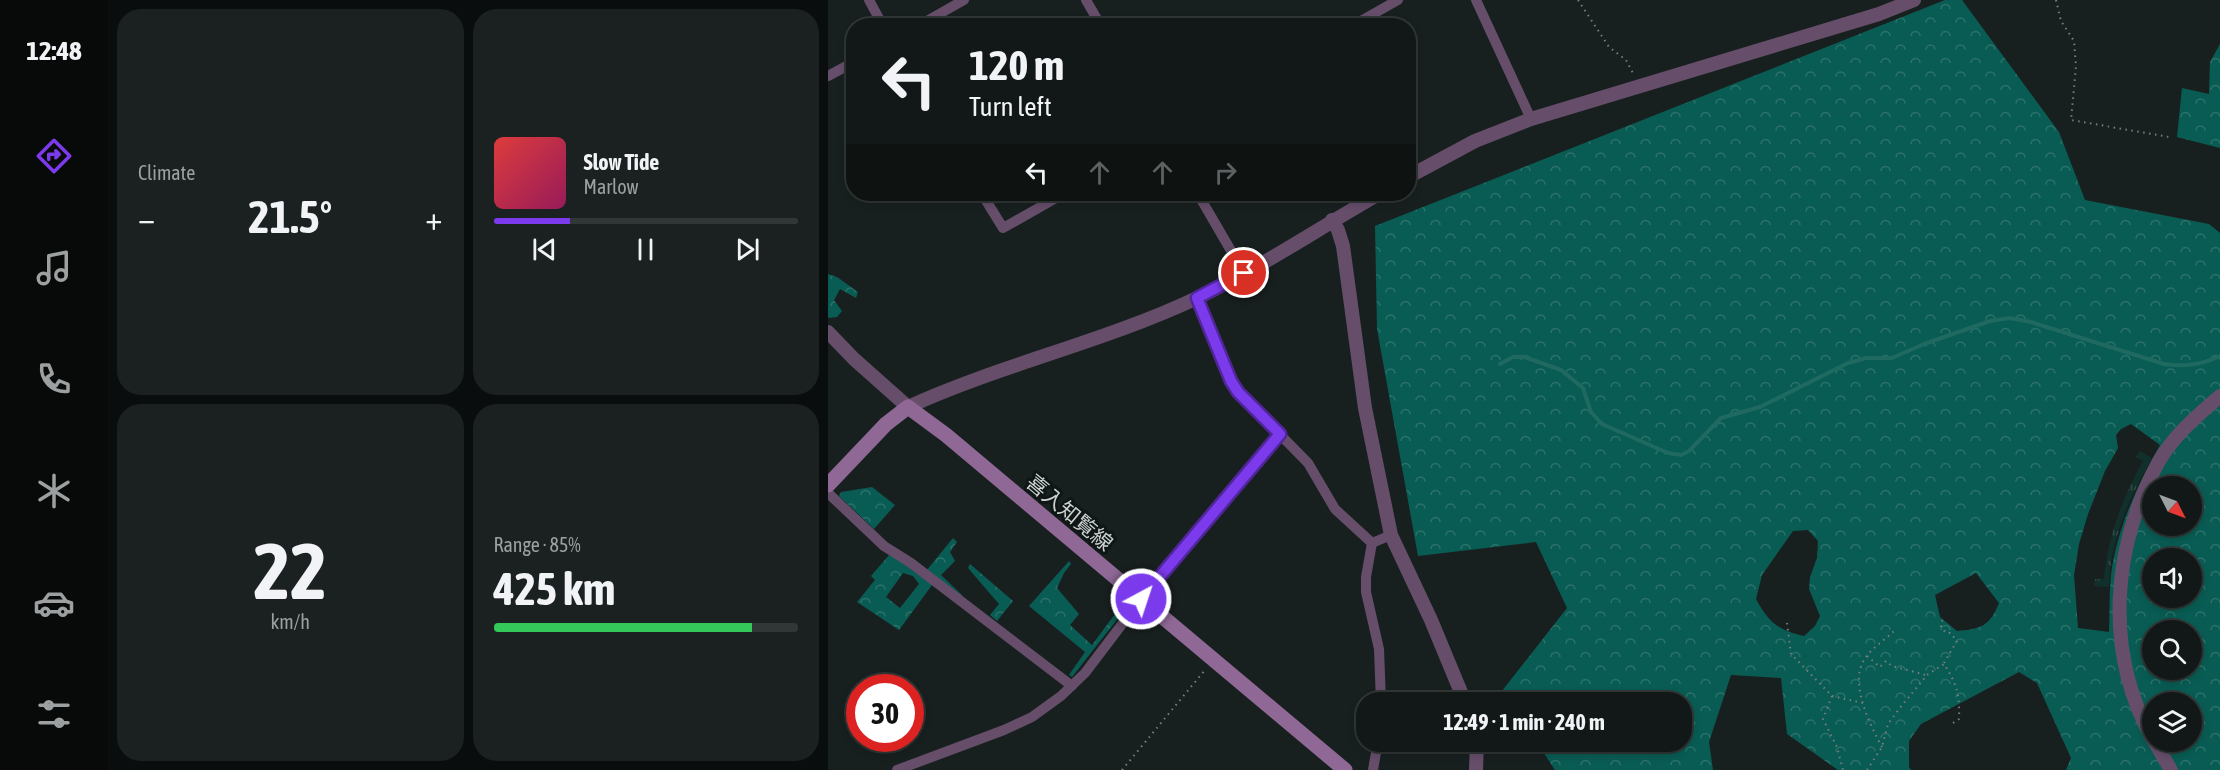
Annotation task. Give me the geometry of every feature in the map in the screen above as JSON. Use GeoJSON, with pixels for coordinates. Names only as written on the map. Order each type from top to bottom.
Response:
{"type":"FeatureCollection","features":[{"type":"Feature","properties":{"kind":"main road"},"geometry":{"type":"LineString","coordinates":[[828,485],[886,424],[908,407]]}},
{"type":"Feature","properties":{"kind":"main road","name":"喜入知覧線"},"geometry":{"type":"LineString","coordinates":[[908,407],[946,435],[1345,770]]}},
{"type":"Feature","properties":{"kind":"street"},"geometry":{"type":"LineString","coordinates":[[869,0],[879,18]]}},
{"type":"Feature","properties":{"kind":"street"},"geometry":{"type":"LineString","coordinates":[[932,18],[964,0]]}},
{"type":"Feature","properties":{"kind":"street"},"geometry":{"type":"LineString","coordinates":[[1086,0],[1096,18]]}},
{"type":"Feature","properties":{"kind":"street"},"geometry":{"type":"LineString","coordinates":[[1366,18],[1398,0]]}},
{"type":"Feature","properties":{"kind":"street"},"geometry":{"type":"LineString","coordinates":[[1476,0],[1531,119]]}},
{"type":"Feature","properties":{"kind":"street"},"geometry":{"type":"LineString","coordinates":[[1416,173],[1475,141],[1531,119],[1879,14],[1914,0]]}},
{"type":"Feature","properties":{"kind":"street"},"geometry":{"type":"LineString","coordinates":[[828,76],[846,66]]}},
{"type":"Feature","properties":{"kind":"street"},"geometry":{"type":"LineString","coordinates":[[986,201],[1003,228],[1051,201]]}},
{"type":"Feature","properties":{"kind":"street"},"geometry":{"type":"LineString","coordinates":[[1202,201],[1244,273]]}},
{"type":"Feature","properties":{"kind":"street"},"geometry":{"type":"LineString","coordinates":[[828,332],[854,359],[908,407],[946,389],[1125,327],[1197,298],[1366,201]]}},
{"type":"Feature","properties":{"kind":"street"},"geometry":{"type":"LineString","coordinates":[[1332,220],[1343,246],[1365,408],[1391,535],[1431,620],[1461,692]]}},
{"type":"Feature","properties":{"kind":"street"},"geometry":{"type":"LineString","coordinates":[[1197,298],[1231,381],[1238,392],[1308,463],[1335,509],[1372,543]]}},
{"type":"Feature","properties":{"kind":"street"},"geometry":{"type":"LineString","coordinates":[[2142,715],[2135,700],[2118,625],[2120,582],[2125,554],[2139,505],[2159,462],[2192,420],[2220,396]]}},
{"type":"Feature","properties":{"kind":"street"},"geometry":{"type":"LineString","coordinates":[[897,770],[1004,730],[1032,717],[1072,686],[1085,673],[1141,599],[1280,434]]}},
{"type":"Feature","properties":{"kind":"street"},"geometry":{"type":"LineString","coordinates":[[828,493],[884,546],[911,563],[1072,686]]}},
{"type":"Feature","properties":{"kind":"street"},"geometry":{"type":"LineString","coordinates":[[1372,543],[1391,535]]}},
{"type":"Feature","properties":{"kind":"street"},"geometry":{"type":"LineString","coordinates":[[1372,543],[1366,577],[1366,592],[1379,649],[1381,692]]}},
{"type":"Feature","properties":{"kind":"street"},"geometry":{"type":"LineString","coordinates":[[1372,770],[1376,752]]}},
{"type":"Feature","properties":{"kind":"street"},"geometry":{"type":"LineString","coordinates":[[1476,770],[1477,752]]}},
{"type":"Feature","properties":{"kind":"street"},"geometry":{"type":"LineString","coordinates":[[2161,752],[2171,770]]}},
{"type":"Feature","properties":{"kind":"path"},"geometry":{"type":"LineString","coordinates":[[1578,0],[1609,47],[1626,60],[1639,86]]}},
{"type":"Feature","properties":{"kind":"path"},"geometry":{"type":"LineString","coordinates":[[2056,0],[2061,21],[2074,41],[2076,66],[2071,120],[2169,137]]}},
{"type":"Feature","properties":{"kind":"path"},"geometry":{"type":"LineString","coordinates":[[1867,770],[1882,747],[1888,724],[1927,675],[1944,664],[1957,641],[1941,627],[1941,622],[1944,618],[1946,620]]}},
{"type":"Feature","properties":{"kind":"path"},"geometry":{"type":"LineString","coordinates":[[1787,622],[1791,654],[1832,696],[1863,703]]}},
{"type":"Feature","properties":{"kind":"path"},"geometry":{"type":"LineString","coordinates":[[1882,747],[1870,727],[1863,703],[1860,672],[1861,665],[1867,656],[1896,628]]}},
{"type":"Feature","properties":{"kind":"path"},"geometry":{"type":"LineString","coordinates":[[1867,656],[1880,668],[1886,661],[1892,666],[1927,675]]}},
{"type":"Feature","properties":{"kind":"path"},"geometry":{"type":"LineString","coordinates":[[1122,770],[1213,660]]}},
{"type":"Feature","properties":{"kind":"path"},"geometry":{"type":"LineString","coordinates":[[1944,664],[1953,678],[1960,697],[1959,719],[1950,725]]}},
{"type":"Feature","properties":{"kind":"path"},"geometry":{"type":"LineString","coordinates":[[1832,696],[1823,719],[1836,747],[1843,770]]}},
{"type":"Feature","properties":{"kind":"green space"},"geometry":{"type":"Polygon","coordinates":[[[1945,0],[1962,0],[2059,132],[2085,200],[2209,224],[2220,233],[2220,770],[2066,770],[2071,758],[2037,683],[2019,672],[1921,724],[1909,741],[1911,770],[1838,770],[1787,734],[1781,678],[1731,675],[1709,742],[1713,770],[1555,770],[1543,752],[1692,752],[1692,692],[1503,692],[1567,608],[1536,542],[1418,556],[1377,329],[1375,226],[1945,0]],[[1808,530],[1793,531],[1762,575],[1756,599],[1765,614],[1775,624],[1787,631],[1804,636],[1815,626],[1820,616],[1809,589],[1810,577],[1817,558],[1818,541],[1808,530]],[[1976,573],[1935,595],[1940,617],[1957,631],[1984,625],[1992,617],[1999,603],[1976,573]]]}},
{"type":"Feature","properties":{"kind":"green space"},"geometry":{"type":"Polygon","coordinates":[[[2220,44],[2220,148],[2177,137],[2182,88],[2209,94],[2210,62],[2220,44]]]}},
{"type":"Feature","properties":{"kind":"green space"},"geometry":{"type":"Polygon","coordinates":[[[828,274],[837,277],[858,292],[856,298],[840,289],[834,300],[842,311],[837,317],[828,318],[828,274]]]}},
{"type":"Feature","properties":{"kind":"green space"},"geometry":{"type":"Polygon","coordinates":[[[2140,451],[2152,458],[2122,520],[2113,553],[2109,587],[2094,586],[2095,579],[2104,579],[2117,518],[2143,461],[2136,457],[2140,451]]]}},
{"type":"Feature","properties":{"kind":"green space"},"geometry":{"type":"Polygon","coordinates":[[[872,487],[895,505],[874,529],[839,496],[841,492],[872,487]]]}},
{"type":"Feature","properties":{"kind":"green space"},"geometry":{"type":"Polygon","coordinates":[[[953,538],[957,542],[950,552],[955,561],[941,575],[963,596],[932,585],[899,630],[857,602],[875,580],[871,576],[890,554],[922,576],[953,538]],[[903,573],[886,597],[900,608],[919,584],[913,576],[903,573]]]}},
{"type":"Feature","properties":{"kind":"green space"},"geometry":{"type":"Polygon","coordinates":[[[1069,561],[1071,564],[1057,588],[1079,614],[1070,625],[1092,645],[1115,614],[1119,617],[1072,677],[1069,675],[1085,652],[1029,606],[1069,561]]]}},
{"type":"Feature","properties":{"kind":"green space"},"geometry":{"type":"Polygon","coordinates":[[[970,564],[1013,601],[997,621],[990,615],[999,604],[968,568],[970,564]]]}},
{"type":"Feature","properties":{"kind":"waterway"},"geometry":{"type":"LineString","coordinates":[[1500,364],[1513,357],[1524,357],[1561,370],[1583,388],[1591,412],[1602,424],[1668,453],[1681,455],[1689,451],[1721,418],[1760,407],[1848,363],[1866,358],[1892,358],[1990,321],[2010,318],[2031,322],[2164,364],[2192,364],[2220,356]]}},
{"type":"Feature","properties":{"kind":"route"},"geometry":{"type":"LineString","coordinates":[[1141,599],[1280,434],[1238,392],[1231,381],[1197,298],[1244,273]]}}]}
